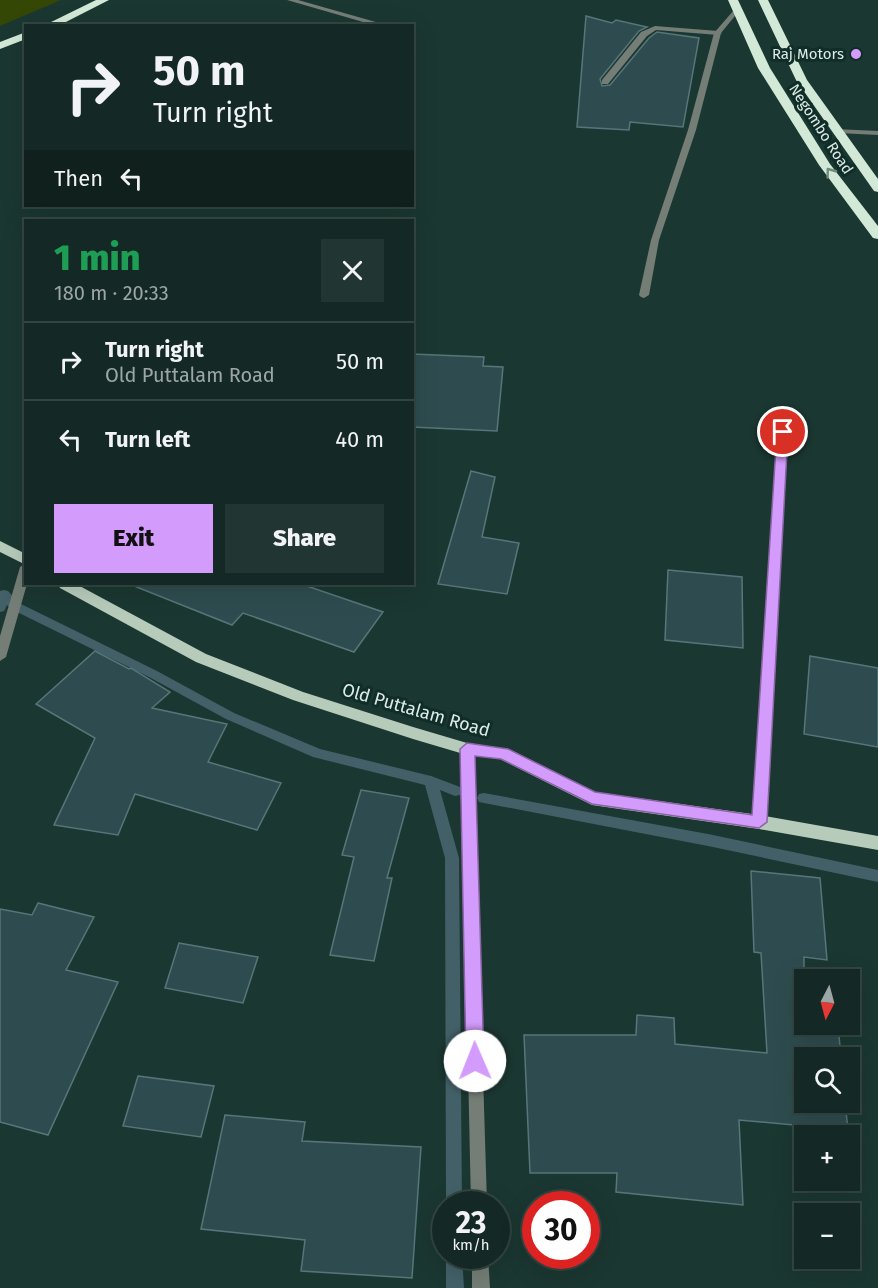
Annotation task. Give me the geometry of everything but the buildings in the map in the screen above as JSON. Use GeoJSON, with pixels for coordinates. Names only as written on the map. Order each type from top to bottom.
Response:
{"type":"FeatureCollection","features":[{"type":"Feature","properties":{"kind":"highway"},"geometry":{"type":"LineString","coordinates":[[52,24],[104,0]]}},
{"type":"Feature","properties":{"kind":"highway","name":"Negombo Road"},"geometry":{"type":"LineString","coordinates":[[763,0],[802,80],[878,188]]}},
{"type":"Feature","properties":{"kind":"highway","name":"Negombo Road"},"geometry":{"type":"LineString","coordinates":[[734,6],[764,68],[825,165],[878,235]]}},
{"type":"Feature","properties":{"kind":"highway"},"geometry":{"type":"LineString","coordinates":[[0,46],[24,36]]}},
{"type":"Feature","properties":{"kind":"main road"},"geometry":{"type":"LineString","coordinates":[[0,546],[24,559]]}},
{"type":"Feature","properties":{"kind":"main road","name":"Old Puttalam Road"},"geometry":{"type":"LineString","coordinates":[[67,585],[201,658],[298,696],[467,749],[503,753],[592,798],[759,822],[878,843]]}},
{"type":"Feature","properties":{"kind":"street"},"geometry":{"type":"LineString","coordinates":[[290,0],[380,24]]}},
{"type":"Feature","properties":{"kind":"street"},"geometry":{"type":"LineString","coordinates":[[644,295],[655,240],[692,130],[718,33],[734,6]]}},
{"type":"Feature","properties":{"kind":"street"},"geometry":{"type":"LineString","coordinates":[[605,82],[644,34],[655,28],[718,33]]}},
{"type":"Feature","properties":{"kind":"street"},"geometry":{"type":"LineString","coordinates":[[838,131],[878,134]]}},
{"type":"Feature","properties":{"kind":"street"},"geometry":{"type":"LineString","coordinates":[[759,822],[783,432]]}},
{"type":"Feature","properties":{"kind":"street"},"geometry":{"type":"LineString","coordinates":[[0,657],[24,559]]}},
{"type":"Feature","properties":{"kind":"street"},"geometry":{"type":"LineString","coordinates":[[467,749],[478,1191]]}},
{"type":"Feature","properties":{"kind":"street"},"geometry":{"type":"LineString","coordinates":[[480,1269],[481,1288]]}},
{"type":"Feature","properties":{"kind":"green space"},"geometry":{"type":"Polygon","coordinates":[[[0,0],[61,0],[0,26],[0,0]]]}},
{"type":"Feature","properties":{"kind":"waterway"},"geometry":{"type":"LineString","coordinates":[[0,608],[4,594],[15,606],[153,674],[230,716],[318,753],[431,781]]}},
{"type":"Feature","properties":{"kind":"waterway"},"geometry":{"type":"LineString","coordinates":[[431,781],[455,791]]}},
{"type":"Feature","properties":{"kind":"waterway"},"geometry":{"type":"LineString","coordinates":[[431,781],[452,858],[454,1191]]}},
{"type":"Feature","properties":{"kind":"waterway"},"geometry":{"type":"LineString","coordinates":[[484,798],[708,840],[878,876]]}},
{"type":"Feature","properties":{"kind":"waterway"},"geometry":{"type":"LineString","coordinates":[[454,1269],[455,1288]]}},
{"type":"Feature","properties":{"kind":"place","name":"Raj Motors"},"geometry":{"type":"Point","coordinates":[856,54]}},
{"type":"Feature","properties":{"kind":"route"},"geometry":{"type":"LineString","coordinates":[[475,1061],[467,749],[503,753],[592,798],[759,822],[783,432]]}}]}
